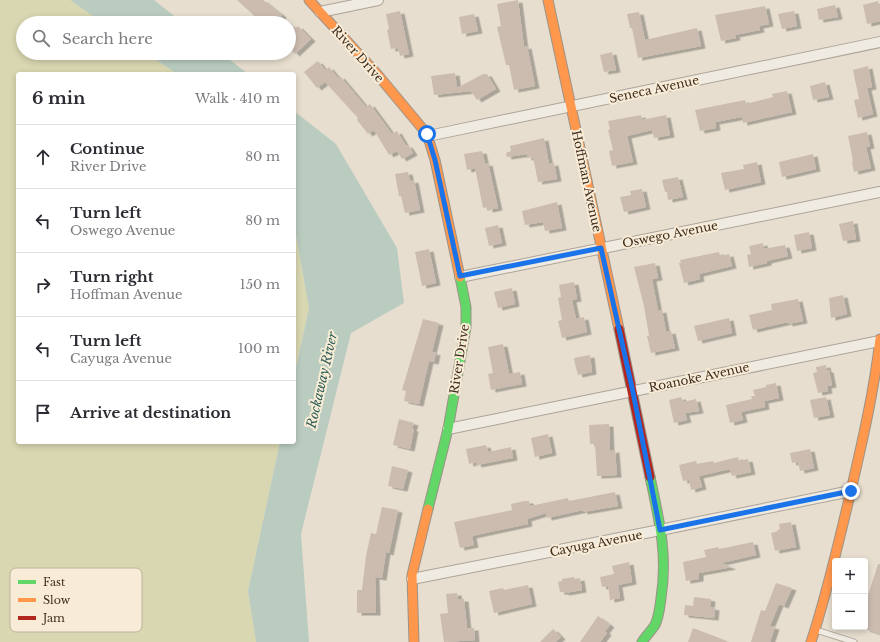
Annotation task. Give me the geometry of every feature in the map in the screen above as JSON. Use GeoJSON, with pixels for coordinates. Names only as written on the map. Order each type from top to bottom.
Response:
{"type":"FeatureCollection","features":[{"type":"Feature","properties":{"kind":"street","name":"River Drive"},"geometry":{"type":"LineString","coordinates":[[309,0],[377,74],[427,134],[435,160],[466,307],[466,327],[448,429],[412,579],[414,642]]}},
{"type":"Feature","properties":{"kind":"street"},"geometry":{"type":"LineString","coordinates":[[320,12],[378,0]]}},
{"type":"Feature","properties":{"kind":"street","name":"Hoffman Avenue"},"geometry":{"type":"LineString","coordinates":[[548,0],[633,392],[664,556],[663,586],[660,606],[655,624],[642,642]]}},
{"type":"Feature","properties":{"kind":"street","name":"Seneca Avenue"},"geometry":{"type":"LineString","coordinates":[[428,136],[880,42]]}},
{"type":"Feature","properties":{"kind":"street","name":"Oswego Avenue"},"geometry":{"type":"LineString","coordinates":[[460,276],[880,192]]}},
{"type":"Feature","properties":{"kind":"street"},"geometry":{"type":"LineString","coordinates":[[811,642],[825,598],[862,447],[877,371],[880,340]]}},
{"type":"Feature","properties":{"kind":"street","name":"Roanoke Avenue"},"geometry":{"type":"LineString","coordinates":[[448,429],[880,340]]}},
{"type":"Feature","properties":{"kind":"street","name":"Cayuga Avenue"},"geometry":{"type":"LineString","coordinates":[[412,579],[851,491]]}},
{"type":"Feature","properties":{"kind":"lane"},"geometry":{"type":"LineString","coordinates":[[815,630],[854,642]]}},
{"type":"Feature","properties":{"kind":"shaded area"},"geometry":{"type":"Polygon","coordinates":[[[0,0],[70,0],[93,16],[16,16],[16,60],[156,60],[174,72],[16,72],[16,444],[280,444],[248,591],[256,642],[0,642],[0,0]]]}},
{"type":"Feature","properties":{"kind":"shaded area"},"geometry":{"type":"Polygon","coordinates":[[[296,235],[309,308],[296,368],[296,235]]]}},
{"type":"Feature","properties":{"kind":"water"},"geometry":{"type":"Polygon","coordinates":[[[70,0],[154,0],[174,16],[93,16],[70,0]]]}},
{"type":"Feature","properties":{"kind":"water"},"geometry":{"type":"Polygon","coordinates":[[[156,60],[230,60],[245,72],[174,72],[156,60]]]}},
{"type":"Feature","properties":{"kind":"water","name":"Rockaway River"},"geometry":{"type":"Polygon","coordinates":[[[296,113],[336,144],[397,248],[404,303],[351,333],[301,534],[309,642],[256,642],[248,591],[280,444],[296,444],[296,368],[309,308],[296,235],[296,113]]]}},
{"type":"Feature","properties":{"kind":"building"},"geometry":{"type":"Polygon","coordinates":[[[237,0],[263,0],[282,15],[282,16],[254,16],[237,0]]]}},
{"type":"Feature","properties":{"kind":"building"},"geometry":{"type":"Polygon","coordinates":[[[518,0],[524,47],[527,46],[535,86],[514,90],[509,65],[506,65],[497,27],[501,26],[497,4],[518,0]]]}},
{"type":"Feature","properties":{"kind":"building"},"geometry":{"type":"Polygon","coordinates":[[[878,1],[880,21],[867,24],[863,5],[878,1]]]}},
{"type":"Feature","properties":{"kind":"building"},"geometry":{"type":"Polygon","coordinates":[[[835,5],[838,17],[819,20],[817,9],[835,5]]]}},
{"type":"Feature","properties":{"kind":"building"},"geometry":{"type":"Polygon","coordinates":[[[765,6],[769,24],[759,26],[760,30],[735,35],[736,38],[721,41],[715,15],[765,6]]]}},
{"type":"Feature","properties":{"kind":"building"},"geometry":{"type":"Polygon","coordinates":[[[400,11],[409,54],[400,56],[398,48],[391,49],[387,30],[389,29],[386,14],[400,11]]]}},
{"type":"Feature","properties":{"kind":"building"},"geometry":{"type":"Polygon","coordinates":[[[794,11],[797,26],[782,29],[778,14],[794,11]]]}},
{"type":"Feature","properties":{"kind":"building"},"geometry":{"type":"Polygon","coordinates":[[[639,12],[645,40],[697,28],[701,46],[638,58],[632,28],[630,28],[627,14],[639,12]]]}},
{"type":"Feature","properties":{"kind":"building"},"geometry":{"type":"Polygon","coordinates":[[[474,14],[478,31],[462,34],[459,17],[474,14]]]}},
{"type":"Feature","properties":{"kind":"building"},"geometry":{"type":"Polygon","coordinates":[[[298,26],[311,39],[296,53],[296,28],[298,26]]]}},
{"type":"Feature","properties":{"kind":"building"},"geometry":{"type":"Polygon","coordinates":[[[612,52],[616,70],[604,72],[600,55],[612,52]]]}},
{"type":"Feature","properties":{"kind":"building"},"geometry":{"type":"Polygon","coordinates":[[[318,61],[325,70],[329,67],[338,78],[340,76],[366,107],[370,104],[392,134],[397,131],[406,146],[408,145],[413,153],[402,159],[397,151],[389,155],[374,130],[368,134],[357,120],[358,118],[325,82],[317,88],[304,72],[318,61]]]}},
{"type":"Feature","properties":{"kind":"building"},"geometry":{"type":"Polygon","coordinates":[[[868,66],[872,87],[867,88],[873,114],[858,118],[854,100],[859,99],[853,70],[868,66]]]}},
{"type":"Feature","properties":{"kind":"building"},"geometry":{"type":"Polygon","coordinates":[[[455,73],[457,88],[483,74],[487,74],[496,89],[477,100],[471,91],[434,95],[431,76],[455,73]]]}},
{"type":"Feature","properties":{"kind":"building"},"geometry":{"type":"Polygon","coordinates":[[[825,82],[829,97],[813,100],[810,86],[825,82]]]}},
{"type":"Feature","properties":{"kind":"building"},"geometry":{"type":"Polygon","coordinates":[[[787,91],[792,112],[743,123],[742,117],[715,122],[716,128],[700,131],[695,110],[745,100],[746,104],[773,97],[772,94],[787,91]]]}},
{"type":"Feature","properties":{"kind":"building"},"geometry":{"type":"Polygon","coordinates":[[[641,115],[642,120],[666,115],[670,135],[654,138],[652,130],[627,136],[633,162],[612,166],[609,151],[613,150],[608,130],[610,129],[608,121],[641,115]]]}},
{"type":"Feature","properties":{"kind":"building"},"geometry":{"type":"Polygon","coordinates":[[[867,132],[870,146],[866,147],[871,168],[854,172],[848,136],[867,132]]]}},
{"type":"Feature","properties":{"kind":"building"},"geometry":{"type":"Polygon","coordinates":[[[544,138],[549,164],[554,163],[557,179],[538,182],[533,157],[527,158],[527,154],[507,157],[506,153],[511,151],[510,146],[544,138]]]}},
{"type":"Feature","properties":{"kind":"building"},"geometry":{"type":"Polygon","coordinates":[[[482,151],[485,164],[488,163],[498,208],[488,210],[488,207],[483,208],[475,168],[467,170],[464,154],[482,151]]]}},
{"type":"Feature","properties":{"kind":"building"},"geometry":{"type":"Polygon","coordinates":[[[813,154],[816,169],[782,177],[779,162],[813,154]]]}},
{"type":"Feature","properties":{"kind":"building"},"geometry":{"type":"Polygon","coordinates":[[[757,162],[761,182],[725,190],[721,173],[744,169],[743,165],[757,162]]]}},
{"type":"Feature","properties":{"kind":"building"},"geometry":{"type":"Polygon","coordinates":[[[408,172],[410,181],[414,180],[420,210],[405,213],[401,196],[399,196],[395,174],[408,172]]]}},
{"type":"Feature","properties":{"kind":"building"},"geometry":{"type":"Polygon","coordinates":[[[678,177],[683,197],[668,200],[667,192],[665,192],[662,180],[678,177]]]}},
{"type":"Feature","properties":{"kind":"building"},"geometry":{"type":"Polygon","coordinates":[[[642,189],[646,207],[624,212],[620,197],[631,195],[630,191],[642,189]]]}},
{"type":"Feature","properties":{"kind":"building"},"geometry":{"type":"Polygon","coordinates":[[[557,202],[562,228],[545,231],[543,222],[525,225],[522,211],[557,202]]]}},
{"type":"Feature","properties":{"kind":"building"},"geometry":{"type":"Polygon","coordinates":[[[853,221],[856,239],[843,241],[839,224],[853,221]]]}},
{"type":"Feature","properties":{"kind":"building"},"geometry":{"type":"Polygon","coordinates":[[[498,225],[502,243],[489,246],[485,228],[498,225]]]}},
{"type":"Feature","properties":{"kind":"building"},"geometry":{"type":"Polygon","coordinates":[[[809,232],[812,248],[797,251],[794,235],[809,232]]]}},
{"type":"Feature","properties":{"kind":"building"},"geometry":{"type":"Polygon","coordinates":[[[763,243],[764,249],[785,245],[788,256],[749,267],[747,255],[751,254],[749,246],[763,243]]]}},
{"type":"Feature","properties":{"kind":"building"},"geometry":{"type":"Polygon","coordinates":[[[429,249],[436,283],[422,286],[415,252],[429,249]]]}},
{"type":"Feature","properties":{"kind":"building"},"geometry":{"type":"Polygon","coordinates":[[[719,252],[720,256],[729,254],[732,266],[699,274],[700,279],[684,283],[679,263],[681,263],[680,260],[719,252]]]}},
{"type":"Feature","properties":{"kind":"building"},"geometry":{"type":"Polygon","coordinates":[[[655,263],[658,278],[652,279],[658,311],[662,310],[666,332],[671,331],[675,348],[651,353],[647,336],[649,336],[644,306],[634,267],[655,263]]]}},
{"type":"Feature","properties":{"kind":"building"},"geometry":{"type":"Polygon","coordinates":[[[574,282],[577,299],[572,300],[576,319],[584,317],[587,332],[562,338],[558,321],[562,320],[558,298],[561,297],[559,285],[574,282]]]}},
{"type":"Feature","properties":{"kind":"building"},"geometry":{"type":"Polygon","coordinates":[[[512,288],[515,304],[498,308],[494,292],[512,288]]]}},
{"type":"Feature","properties":{"kind":"building"},"geometry":{"type":"Polygon","coordinates":[[[843,295],[847,314],[831,318],[829,298],[843,295]]]}},
{"type":"Feature","properties":{"kind":"building"},"geometry":{"type":"Polygon","coordinates":[[[798,299],[803,321],[788,324],[788,322],[753,330],[749,315],[772,310],[771,304],[798,299]]]}},
{"type":"Feature","properties":{"kind":"building"},"geometry":{"type":"Polygon","coordinates":[[[729,318],[732,333],[698,341],[694,326],[729,318]]]}},
{"type":"Feature","properties":{"kind":"building"},"geometry":{"type":"Polygon","coordinates":[[[423,319],[439,323],[432,352],[436,353],[434,362],[429,361],[419,404],[404,401],[406,391],[402,390],[423,319]]]}},
{"type":"Feature","properties":{"kind":"building"},"geometry":{"type":"Polygon","coordinates":[[[503,344],[509,374],[520,372],[522,384],[491,390],[488,374],[493,373],[488,347],[503,344]]]}},
{"type":"Feature","properties":{"kind":"building"},"geometry":{"type":"Polygon","coordinates":[[[590,355],[592,372],[578,375],[574,358],[590,355]]]}},
{"type":"Feature","properties":{"kind":"building"},"geometry":{"type":"Polygon","coordinates":[[[826,365],[827,370],[829,370],[832,385],[827,386],[828,391],[818,393],[813,373],[817,372],[816,367],[826,365]]]}},
{"type":"Feature","properties":{"kind":"building"},"geometry":{"type":"Polygon","coordinates":[[[776,383],[779,398],[764,401],[765,407],[741,412],[743,420],[730,423],[726,405],[752,399],[751,396],[755,396],[753,390],[776,383]]]}},
{"type":"Feature","properties":{"kind":"building"},"geometry":{"type":"Polygon","coordinates":[[[681,397],[683,402],[696,399],[699,411],[685,413],[687,420],[674,423],[669,400],[681,397]]]}},
{"type":"Feature","properties":{"kind":"building"},"geometry":{"type":"Polygon","coordinates":[[[826,397],[830,415],[814,418],[810,400],[826,397]]]}},
{"type":"Feature","properties":{"kind":"building"},"geometry":{"type":"Polygon","coordinates":[[[399,419],[414,423],[410,449],[393,445],[399,419]]]}},
{"type":"Feature","properties":{"kind":"building"},"geometry":{"type":"Polygon","coordinates":[[[609,424],[610,451],[615,450],[617,475],[597,476],[595,444],[590,444],[589,425],[609,424]]]}},
{"type":"Feature","properties":{"kind":"building"},"geometry":{"type":"Polygon","coordinates":[[[548,434],[552,453],[535,457],[531,438],[548,434]]]}},
{"type":"Feature","properties":{"kind":"building"},"geometry":{"type":"Polygon","coordinates":[[[486,445],[488,452],[511,447],[513,458],[477,465],[476,462],[469,464],[466,449],[486,445]]]}},
{"type":"Feature","properties":{"kind":"building"},"geometry":{"type":"Polygon","coordinates":[[[810,449],[814,468],[800,471],[798,462],[792,463],[790,453],[810,449]]]}},
{"type":"Feature","properties":{"kind":"building"},"geometry":{"type":"Polygon","coordinates":[[[738,457],[739,461],[748,459],[751,472],[732,476],[730,469],[699,476],[702,487],[691,490],[689,480],[683,481],[679,465],[696,461],[697,464],[713,461],[714,463],[738,457]]]}},
{"type":"Feature","properties":{"kind":"building"},"geometry":{"type":"Polygon","coordinates":[[[392,466],[408,470],[403,489],[388,486],[392,466]]]}},
{"type":"Feature","properties":{"kind":"building"},"geometry":{"type":"Polygon","coordinates":[[[615,492],[618,506],[583,512],[583,510],[547,518],[546,513],[527,519],[528,524],[472,536],[474,545],[460,548],[454,522],[512,510],[511,504],[524,501],[529,501],[530,506],[568,498],[569,501],[615,492]]]}},
{"type":"Feature","properties":{"kind":"building"},"geometry":{"type":"Polygon","coordinates":[[[382,507],[398,510],[389,553],[386,552],[382,578],[375,577],[376,613],[357,613],[357,590],[362,590],[366,556],[371,533],[376,534],[382,507]]]}},
{"type":"Feature","properties":{"kind":"building"},"geometry":{"type":"Polygon","coordinates":[[[791,522],[796,547],[775,551],[771,533],[780,529],[779,524],[791,522]]]}},
{"type":"Feature","properties":{"kind":"building"},"geometry":{"type":"Polygon","coordinates":[[[753,542],[756,555],[721,563],[732,567],[699,573],[699,579],[686,581],[683,562],[706,557],[704,550],[718,547],[719,549],[753,542]]]}},
{"type":"Feature","properties":{"kind":"building"},"geometry":{"type":"Polygon","coordinates":[[[629,562],[632,582],[618,585],[620,598],[610,600],[608,586],[602,587],[600,577],[614,574],[612,566],[629,562]]]}},
{"type":"Feature","properties":{"kind":"building"},"geometry":{"type":"Polygon","coordinates":[[[878,564],[880,564],[880,634],[868,630],[868,596],[878,564]]]}},
{"type":"Feature","properties":{"kind":"building"},"geometry":{"type":"Polygon","coordinates":[[[574,577],[575,579],[580,578],[582,590],[565,593],[560,592],[558,582],[562,581],[562,579],[574,577]]]}},
{"type":"Feature","properties":{"kind":"building"},"geometry":{"type":"Polygon","coordinates":[[[776,583],[792,588],[784,606],[779,604],[770,626],[775,627],[770,642],[751,642],[761,610],[765,611],[776,583]]]}},
{"type":"Feature","properties":{"kind":"building"},"geometry":{"type":"Polygon","coordinates":[[[528,585],[532,604],[494,613],[489,591],[503,588],[504,590],[528,585]]]}},
{"type":"Feature","properties":{"kind":"building"},"geometry":{"type":"Polygon","coordinates":[[[457,593],[458,599],[464,599],[467,628],[474,628],[475,640],[444,642],[440,614],[448,613],[446,594],[457,593]]]}},
{"type":"Feature","properties":{"kind":"building"},"geometry":{"type":"Polygon","coordinates":[[[694,597],[711,599],[710,607],[715,608],[714,618],[684,615],[685,605],[693,606],[694,597]]]}},
{"type":"Feature","properties":{"kind":"building"},"geometry":{"type":"Polygon","coordinates":[[[598,616],[610,625],[605,631],[607,633],[600,642],[580,642],[598,616]]]}},
{"type":"Feature","properties":{"kind":"building"},"geometry":{"type":"Polygon","coordinates":[[[693,628],[727,641],[688,642],[693,628]]]}},
{"type":"Feature","properties":{"kind":"building"},"geometry":{"type":"Polygon","coordinates":[[[553,629],[561,637],[555,642],[540,642],[553,629]]]}},
{"type":"Feature","properties":{"kind":"traffic: fast"},"geometry":{"type":"LineString","coordinates":[[428,509],[448,429],[466,327],[466,307],[460,277]]}},
{"type":"Feature","properties":{"kind":"traffic: fast"},"geometry":{"type":"LineString","coordinates":[[642,642],[656,622],[660,608],[664,567],[662,537],[650,477]]}},
{"type":"Feature","properties":{"kind":"traffic: slow"},"geometry":{"type":"LineString","coordinates":[[309,0],[377,74],[427,134],[435,160],[460,277]]}},
{"type":"Feature","properties":{"kind":"traffic: slow"},"geometry":{"type":"LineString","coordinates":[[548,0],[619,329]]}},
{"type":"Feature","properties":{"kind":"traffic: slow"},"geometry":{"type":"LineString","coordinates":[[811,642],[832,569],[859,456],[871,398],[880,339]]}},
{"type":"Feature","properties":{"kind":"traffic: slow"},"geometry":{"type":"LineString","coordinates":[[414,642],[412,575],[428,509]]}},
{"type":"Feature","properties":{"kind":"traffic: jam"},"geometry":{"type":"LineString","coordinates":[[619,329],[650,477]]}},
{"type":"Feature","properties":{"kind":"route"},"geometry":{"type":"LineString","coordinates":[[427,134],[435,160],[460,276],[601,248],[633,392],[660,530],[851,491]]}}]}
